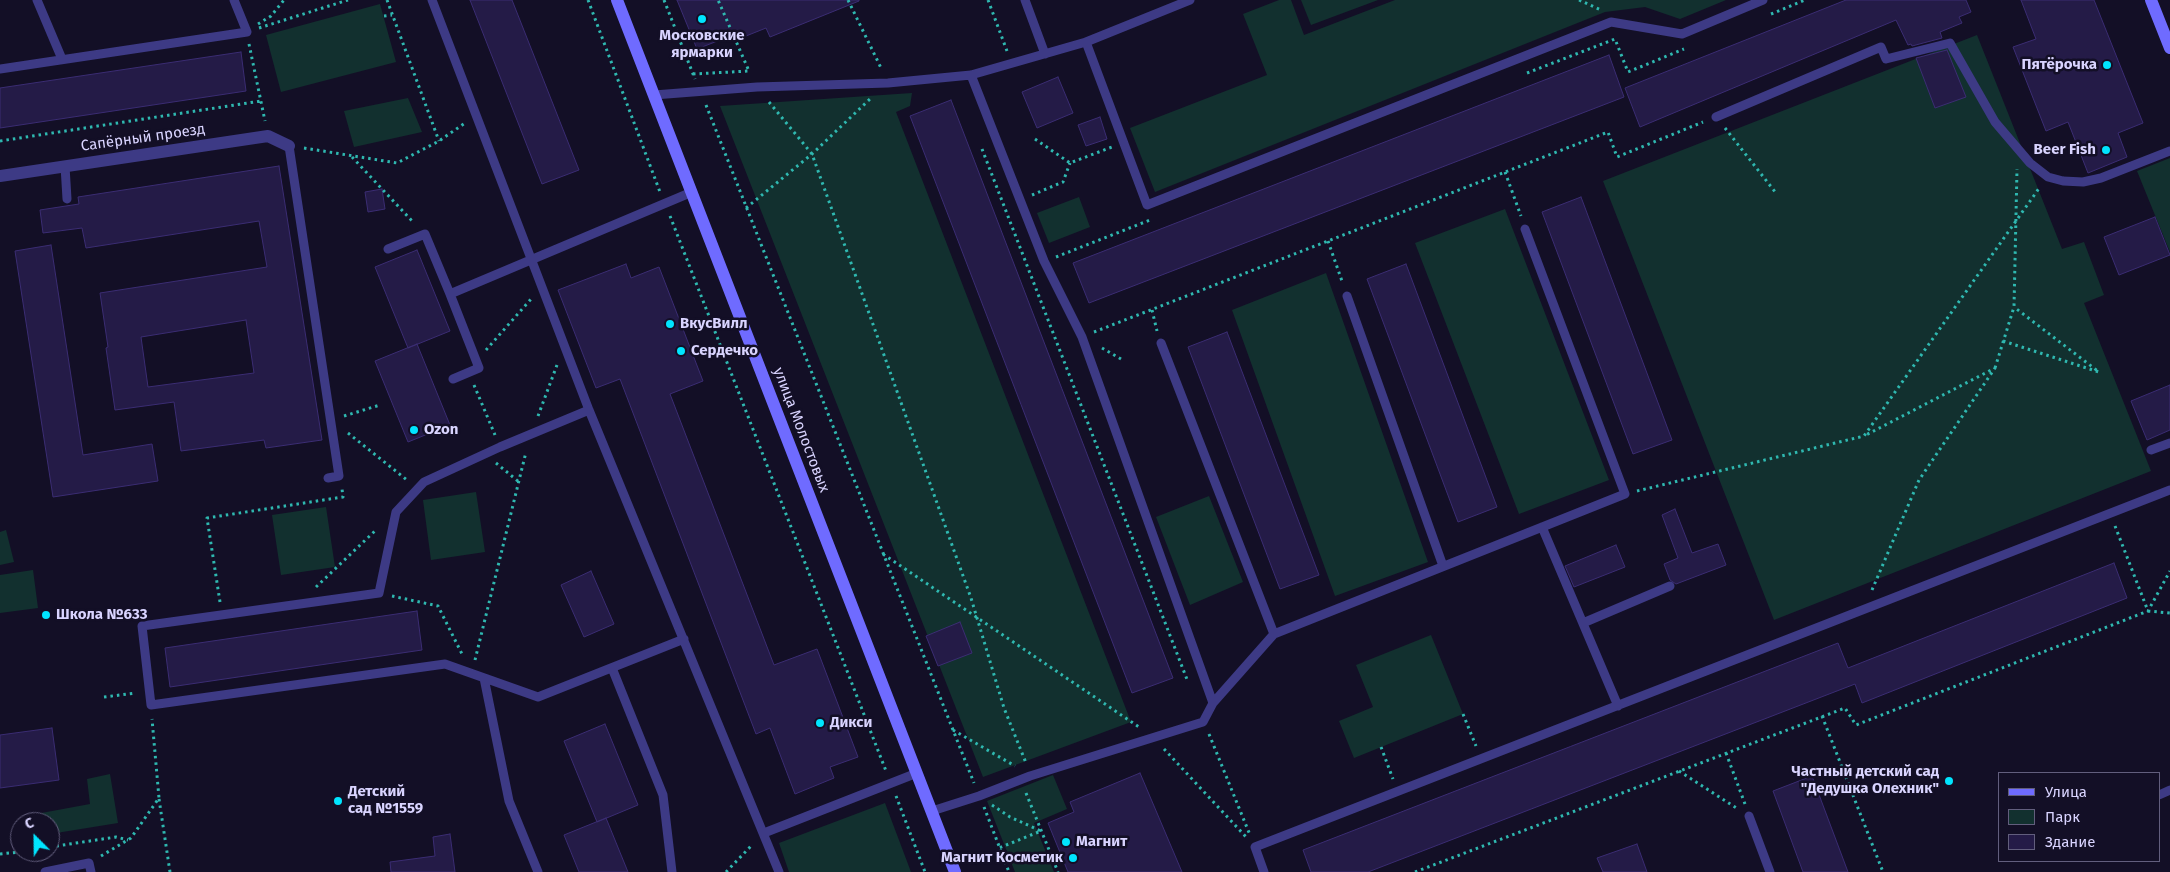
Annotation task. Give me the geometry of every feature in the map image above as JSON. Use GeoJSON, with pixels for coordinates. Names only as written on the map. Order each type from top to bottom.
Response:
{"type":"FeatureCollection","features":[{"type":"Feature","properties":{"kind":"street","name":"улица Молостовых"},"geometry":{"type":"LineString","coordinates":[[617,0],[955,872]]}},
{"type":"Feature","properties":{"kind":"street"},"geometry":{"type":"LineString","coordinates":[[2151,0],[2170,48]]}},
{"type":"Feature","properties":{"kind":"street"},"geometry":{"type":"LineString","coordinates":[[268,136],[289,146]]}},
{"type":"Feature","properties":{"kind":"street","name":"Сапёрный проезд"},"geometry":{"type":"LineString","coordinates":[[0,176],[268,136]]}},
{"type":"Feature","properties":{"kind":"lane"},"geometry":{"type":"LineString","coordinates":[[37,0],[62,59]]}},
{"type":"Feature","properties":{"kind":"lane"},"geometry":{"type":"LineString","coordinates":[[0,69],[247,32],[234,0]]}},
{"type":"Feature","properties":{"kind":"lane"},"geometry":{"type":"LineString","coordinates":[[432,0],[589,410],[779,872]]}},
{"type":"Feature","properties":{"kind":"lane"},"geometry":{"type":"LineString","coordinates":[[1025,0],[1045,54]]}},
{"type":"Feature","properties":{"kind":"lane"},"geometry":{"type":"LineString","coordinates":[[654,95],[757,87],[888,83],[971,75],[1086,42],[1190,0]]}},
{"type":"Feature","properties":{"kind":"lane"},"geometry":{"type":"LineString","coordinates":[[1086,42],[1147,205],[1611,22],[1682,34],[1763,0]]}},
{"type":"Feature","properties":{"kind":"lane"},"geometry":{"type":"LineString","coordinates":[[1716,117],[1881,47],[1886,59],[1950,43],[1995,122],[2017,148],[2048,176],[2063,181],[2083,182],[2101,178],[2170,150]]}},
{"type":"Feature","properties":{"kind":"lane"},"geometry":{"type":"LineString","coordinates":[[971,75],[1044,262],[1082,337],[1213,704]]}},
{"type":"Feature","properties":{"kind":"lane"},"geometry":{"type":"LineString","coordinates":[[289,146],[339,476],[328,478]]}},
{"type":"Feature","properties":{"kind":"lane"},"geometry":{"type":"LineString","coordinates":[[65,166],[67,198]]}},
{"type":"Feature","properties":{"kind":"lane"},"geometry":{"type":"LineString","coordinates":[[450,294],[692,192]]}},
{"type":"Feature","properties":{"kind":"lane"},"geometry":{"type":"LineString","coordinates":[[932,810],[979,796],[1030,776],[1153,736],[1203,722],[1213,704],[1274,634],[1625,494],[1525,229]]}},
{"type":"Feature","properties":{"kind":"lane"},"geometry":{"type":"LineString","coordinates":[[388,249],[425,234],[479,368],[453,379]]}},
{"type":"Feature","properties":{"kind":"lane"},"geometry":{"type":"LineString","coordinates":[[1347,296],[1443,566]]}},
{"type":"Feature","properties":{"kind":"lane"},"geometry":{"type":"LineString","coordinates":[[1161,343],[1274,634]]}},
{"type":"Feature","properties":{"kind":"lane"},"geometry":{"type":"LineString","coordinates":[[589,410],[500,447],[424,482],[396,512],[379,593],[142,626],[151,705],[445,664],[538,697],[684,639]]}},
{"type":"Feature","properties":{"kind":"lane"},"geometry":{"type":"LineString","coordinates":[[2151,450],[2170,443]]}},
{"type":"Feature","properties":{"kind":"lane"},"geometry":{"type":"LineString","coordinates":[[1264,872],[1255,847],[2170,490]]}},
{"type":"Feature","properties":{"kind":"lane"},"geometry":{"type":"LineString","coordinates":[[1542,527],[1618,706]]}},
{"type":"Feature","properties":{"kind":"lane"},"geometry":{"type":"LineString","coordinates":[[1583,623],[1670,586]]}},
{"type":"Feature","properties":{"kind":"lane"},"geometry":{"type":"LineString","coordinates":[[612,668],[662,795],[672,872]]}},
{"type":"Feature","properties":{"kind":"lane"},"geometry":{"type":"LineString","coordinates":[[484,678],[509,801],[538,872]]}},
{"type":"Feature","properties":{"kind":"lane"},"geometry":{"type":"LineString","coordinates":[[764,833],[917,773]]}},
{"type":"Feature","properties":{"kind":"lane"},"geometry":{"type":"LineString","coordinates":[[1749,816],[1770,872]]}},
{"type":"Feature","properties":{"kind":"lane"},"geometry":{"type":"LineString","coordinates":[[45,872],[90,867]]}},
{"type":"Feature","properties":{"kind":"path"},"geometry":{"type":"LineString","coordinates":[[268,136],[247,32],[271,16],[284,0]]}},
{"type":"Feature","properties":{"kind":"path"},"geometry":{"type":"LineString","coordinates":[[262,28],[348,0]]}},
{"type":"Feature","properties":{"kind":"path"},"geometry":{"type":"LineString","coordinates":[[387,0],[439,141]]}},
{"type":"Feature","properties":{"kind":"path"},"geometry":{"type":"LineString","coordinates":[[588,0],[665,204],[925,872]]}},
{"type":"Feature","properties":{"kind":"path"},"geometry":{"type":"LineString","coordinates":[[664,0],[1009,872]]}},
{"type":"Feature","properties":{"kind":"path"},"geometry":{"type":"LineString","coordinates":[[693,74],[749,71],[718,0]]}},
{"type":"Feature","properties":{"kind":"path"},"geometry":{"type":"LineString","coordinates":[[746,208],[812,154],[888,83],[848,0]]}},
{"type":"Feature","properties":{"kind":"path"},"geometry":{"type":"LineString","coordinates":[[988,0],[1012,63]]}},
{"type":"Feature","properties":{"kind":"path"},"geometry":{"type":"LineString","coordinates":[[1579,0],[1605,12]]}},
{"type":"Feature","properties":{"kind":"path"},"geometry":{"type":"LineString","coordinates":[[1769,15],[1805,0]]}},
{"type":"Feature","properties":{"kind":"path"},"geometry":{"type":"LineString","coordinates":[[384,16],[392,15]]}},
{"type":"Feature","properties":{"kind":"path"},"geometry":{"type":"LineString","coordinates":[[1522,75],[1614,39],[1628,72],[1688,48]]}},
{"type":"Feature","properties":{"kind":"path"},"geometry":{"type":"LineString","coordinates":[[757,87],[812,154],[979,621],[1004,708],[1030,776]]}},
{"type":"Feature","properties":{"kind":"path"},"geometry":{"type":"LineString","coordinates":[[0,141],[261,101]]}},
{"type":"Feature","properties":{"kind":"path"},"geometry":{"type":"LineString","coordinates":[[289,146],[397,163],[439,141],[476,116]]}},
{"type":"Feature","properties":{"kind":"path"},"geometry":{"type":"LineString","coordinates":[[1082,337],[1608,132],[1617,157],[1716,117],[1776,194]]}},
{"type":"Feature","properties":{"kind":"path"},"geometry":{"type":"LineString","coordinates":[[1035,139],[1070,163]]}},
{"type":"Feature","properties":{"kind":"path"},"geometry":{"type":"LineString","coordinates":[[979,141],[1189,685]]}},
{"type":"Feature","properties":{"kind":"path"},"geometry":{"type":"LineString","coordinates":[[1020,199],[1063,182],[1070,163],[1124,143]]}},
{"type":"Feature","properties":{"kind":"path"},"geometry":{"type":"LineString","coordinates":[[1864,609],[1919,480],[1994,368],[2003,341],[2014,307],[2017,148]]}},
{"type":"Feature","properties":{"kind":"path"},"geometry":{"type":"LineString","coordinates":[[352,156],[425,234]]}},
{"type":"Feature","properties":{"kind":"path"},"geometry":{"type":"LineString","coordinates":[[1505,172],[1525,229]]}},
{"type":"Feature","properties":{"kind":"path"},"geometry":{"type":"LineString","coordinates":[[1864,436],[2048,176]]}},
{"type":"Feature","properties":{"kind":"path"},"geometry":{"type":"LineString","coordinates":[[1044,262],[1154,218]]}},
{"type":"Feature","properties":{"kind":"path"},"geometry":{"type":"LineString","coordinates":[[1328,241],[1347,296]]}},
{"type":"Feature","properties":{"kind":"path"},"geometry":{"type":"LineString","coordinates":[[476,361],[541,287]]}},
{"type":"Feature","properties":{"kind":"path"},"geometry":{"type":"LineString","coordinates":[[2003,341],[2099,372],[2014,307]]}},
{"type":"Feature","properties":{"kind":"path"},"geometry":{"type":"LineString","coordinates":[[1152,310],[1161,343]]}},
{"type":"Feature","properties":{"kind":"path"},"geometry":{"type":"LineString","coordinates":[[472,673],[530,435],[564,346]]}},
{"type":"Feature","properties":{"kind":"path"},"geometry":{"type":"LineString","coordinates":[[1625,494],[1864,436],[1994,368]]}},
{"type":"Feature","properties":{"kind":"path"},"geometry":{"type":"LineString","coordinates":[[468,372],[500,447]]}},
{"type":"Feature","properties":{"kind":"path"},"geometry":{"type":"LineString","coordinates":[[330,420],[380,406]]}},
{"type":"Feature","properties":{"kind":"path"},"geometry":{"type":"LineString","coordinates":[[330,420],[418,489]]}},
{"type":"Feature","properties":{"kind":"path"},"geometry":{"type":"LineString","coordinates":[[485,454],[518,482]]}},
{"type":"Feature","properties":{"kind":"path"},"geometry":{"type":"LineString","coordinates":[[222,614],[208,518],[343,497],[339,476]]}},
{"type":"Feature","properties":{"kind":"path"},"geometry":{"type":"LineString","coordinates":[[299,603],[396,512]]}},
{"type":"Feature","properties":{"kind":"path"},"geometry":{"type":"LineString","coordinates":[[2111,513],[2148,611]]}},
{"type":"Feature","properties":{"kind":"path"},"geometry":{"type":"LineString","coordinates":[[882,554],[979,621],[1153,736],[1255,847]]}},
{"type":"Feature","properties":{"kind":"path"},"geometry":{"type":"LineString","coordinates":[[2148,611],[2170,571]]}},
{"type":"Feature","properties":{"kind":"path"},"geometry":{"type":"LineString","coordinates":[[379,593],[438,606],[472,673]]}},
{"type":"Feature","properties":{"kind":"path"},"geometry":{"type":"LineString","coordinates":[[1415,872],[1845,708],[1856,725],[2148,611],[2170,612]]}},
{"type":"Feature","properties":{"kind":"path"},"geometry":{"type":"LineString","coordinates":[[104,697],[149,692]]}},
{"type":"Feature","properties":{"kind":"path"},"geometry":{"type":"LineString","coordinates":[[151,705],[159,798],[170,872]]}},
{"type":"Feature","properties":{"kind":"path"},"geometry":{"type":"LineString","coordinates":[[1463,714],[1481,759]]}},
{"type":"Feature","properties":{"kind":"path"},"geometry":{"type":"LineString","coordinates":[[1822,716],[1883,872]]}},
{"type":"Feature","properties":{"kind":"path"},"geometry":{"type":"LineString","coordinates":[[1203,722],[1255,847]]}},
{"type":"Feature","properties":{"kind":"path"},"geometry":{"type":"LineString","coordinates":[[953,730],[1030,776]]}},
{"type":"Feature","properties":{"kind":"path"},"geometry":{"type":"LineString","coordinates":[[1381,747],[1398,791]]}},
{"type":"Feature","properties":{"kind":"path"},"geometry":{"type":"LineString","coordinates":[[1726,753],[1749,816]]}},
{"type":"Feature","properties":{"kind":"path"},"geometry":{"type":"LineString","coordinates":[[1680,771],[1749,816]]}},
{"type":"Feature","properties":{"kind":"path"},"geometry":{"type":"LineString","coordinates":[[1021,781],[1058,872]]}},
{"type":"Feature","properties":{"kind":"path"},"geometry":{"type":"LineString","coordinates":[[979,796],[1010,817],[1041,831]]}},
{"type":"Feature","properties":{"kind":"path"},"geometry":{"type":"LineString","coordinates":[[90,867],[128,840],[159,798]]}},
{"type":"Feature","properties":{"kind":"path"},"geometry":{"type":"LineString","coordinates":[[999,848],[1041,831]]}},
{"type":"Feature","properties":{"kind":"path"},"geometry":{"type":"LineString","coordinates":[[726,872],[764,833]]}},
{"type":"Feature","properties":{"kind":"path"},"geometry":{"type":"LineString","coordinates":[[60,845],[116,837],[128,840]]}},
{"type":"Feature","properties":{"kind":"green space"},"geometry":{"type":"Polygon","coordinates":[[[1279,0],[1291,0],[1304,35],[1395,0],[1726,0],[1680,19],[1645,7],[1605,12],[1155,192],[1130,128],[1267,75],[1243,14],[1279,0]]]}},
{"type":"Feature","properties":{"kind":"green space"},"geometry":{"type":"Polygon","coordinates":[[[1301,0],[1378,0],[1311,25],[1301,0]]]}},
{"type":"Feature","properties":{"kind":"green space"},"geometry":{"type":"Polygon","coordinates":[[[380,4],[396,62],[281,92],[266,35],[380,4]]]}},
{"type":"Feature","properties":{"kind":"green space"},"geometry":{"type":"Polygon","coordinates":[[[1977,35],[2062,249],[2084,242],[2104,295],[2084,303],[2151,471],[1774,620],[1603,181],[1977,35]]]}},
{"type":"Feature","properties":{"kind":"green space"},"geometry":{"type":"Polygon","coordinates":[[[912,93],[910,106],[896,112],[1131,722],[983,777],[720,106],[912,93]]]}},
{"type":"Feature","properties":{"kind":"green space"},"geometry":{"type":"Polygon","coordinates":[[[408,98],[422,132],[354,147],[344,111],[408,98]]]}},
{"type":"Feature","properties":{"kind":"green space"},"geometry":{"type":"Polygon","coordinates":[[[2170,158],[2170,252],[2137,171],[2170,158]]]}},
{"type":"Feature","properties":{"kind":"green space"},"geometry":{"type":"Polygon","coordinates":[[[1079,197],[1090,227],[1049,243],[1037,213],[1079,197]]]}},
{"type":"Feature","properties":{"kind":"green space"},"geometry":{"type":"Polygon","coordinates":[[[1505,209],[1609,480],[1519,514],[1415,243],[1505,209]]]}},
{"type":"Feature","properties":{"kind":"green space"},"geometry":{"type":"Polygon","coordinates":[[[1326,273],[1428,562],[1335,596],[1232,310],[1326,273]]]}},
{"type":"Feature","properties":{"kind":"green space"},"geometry":{"type":"Polygon","coordinates":[[[476,492],[485,552],[431,560],[423,500],[476,492]]]}},
{"type":"Feature","properties":{"kind":"green space"},"geometry":{"type":"Polygon","coordinates":[[[1209,496],[1243,582],[1190,605],[1156,517],[1209,496]]]}},
{"type":"Feature","properties":{"kind":"green space"},"geometry":{"type":"Polygon","coordinates":[[[326,507],[335,567],[281,575],[272,515],[326,507]]]}},
{"type":"Feature","properties":{"kind":"green space"},"geometry":{"type":"Polygon","coordinates":[[[6,530],[14,562],[0,565],[0,532],[6,530]]]}},
{"type":"Feature","properties":{"kind":"green space"},"geometry":{"type":"Polygon","coordinates":[[[33,570],[38,608],[0,613],[0,575],[33,570]]]}},
{"type":"Feature","properties":{"kind":"green space"},"geometry":{"type":"Polygon","coordinates":[[[1431,635],[1463,714],[1354,758],[1339,721],[1373,707],[1356,665],[1431,635]]]}},
{"type":"Feature","properties":{"kind":"green space"},"geometry":{"type":"Polygon","coordinates":[[[110,774],[118,823],[60,832],[60,812],[47,812],[90,804],[87,779],[110,774]]]}},
{"type":"Feature","properties":{"kind":"green space"},"geometry":{"type":"Polygon","coordinates":[[[1053,775],[1067,809],[1034,823],[1054,872],[1015,872],[987,801],[1053,775]]]}},
{"type":"Feature","properties":{"kind":"green space"},"geometry":{"type":"Polygon","coordinates":[[[885,803],[911,872],[789,872],[779,843],[885,803]]]}},
{"type":"Feature","properties":{"kind":"building"},"geometry":{"type":"Polygon","coordinates":[[[470,0],[512,0],[579,170],[542,184],[470,0]]]}},
{"type":"Feature","properties":{"kind":"building"},"geometry":{"type":"Polygon","coordinates":[[[677,0],[859,1],[770,37],[766,28],[741,38],[738,33],[697,49],[677,0]]]}},
{"type":"Feature","properties":{"kind":"building"},"geometry":{"type":"Polygon","coordinates":[[[1846,0],[1966,0],[1971,12],[1959,17],[1962,23],[1940,32],[1942,38],[1912,46],[1911,44],[1908,45],[1896,20],[1640,127],[1625,88],[1846,0]]]}},
{"type":"Feature","properties":{"kind":"building"},"geometry":{"type":"Polygon","coordinates":[[[2021,0],[2094,0],[2143,123],[2118,133],[2127,157],[2088,173],[2068,122],[2046,131],[2013,47],[2036,39],[2021,0]]]}},
{"type":"Feature","properties":{"kind":"building"},"geometry":{"type":"Polygon","coordinates":[[[1947,50],[1966,97],[1935,108],[1916,58],[1947,50]]]}},
{"type":"Feature","properties":{"kind":"building"},"geometry":{"type":"Polygon","coordinates":[[[241,52],[246,91],[0,128],[0,88],[241,52]]]}},
{"type":"Feature","properties":{"kind":"building"},"geometry":{"type":"Polygon","coordinates":[[[1609,55],[1624,97],[1089,303],[1073,263],[1609,55]]]}},
{"type":"Feature","properties":{"kind":"building"},"geometry":{"type":"Polygon","coordinates":[[[1058,77],[1073,113],[1037,128],[1022,92],[1058,77]]]}},
{"type":"Feature","properties":{"kind":"building"},"geometry":{"type":"Polygon","coordinates":[[[951,100],[1173,678],[1132,693],[910,116],[951,100]]]}},
{"type":"Feature","properties":{"kind":"building"},"geometry":{"type":"Polygon","coordinates":[[[1100,117],[1107,139],[1086,146],[1078,125],[1100,117]]]}},
{"type":"Feature","properties":{"kind":"building"},"geometry":{"type":"Polygon","coordinates":[[[279,166],[322,440],[266,448],[264,440],[181,451],[174,402],[115,410],[100,293],[267,267],[259,221],[86,248],[82,228],[43,233],[40,210],[79,204],[78,197],[279,166]],[[246,320],[141,337],[148,387],[254,373],[246,320]]]}},
{"type":"Feature","properties":{"kind":"building"},"geometry":{"type":"Polygon","coordinates":[[[382,189],[385,209],[368,212],[365,192],[382,189]]]}},
{"type":"Feature","properties":{"kind":"building"},"geometry":{"type":"Polygon","coordinates":[[[1581,197],[1672,440],[1633,454],[1542,212],[1581,197]]]}},
{"type":"Feature","properties":{"kind":"building"},"geometry":{"type":"Polygon","coordinates":[[[2155,217],[2170,255],[2119,275],[2104,237],[2155,217]]]}},
{"type":"Feature","properties":{"kind":"building"},"geometry":{"type":"Polygon","coordinates":[[[51,245],[83,455],[152,444],[158,481],[53,497],[15,251],[51,245]]]}},
{"type":"Feature","properties":{"kind":"building"},"geometry":{"type":"Polygon","coordinates":[[[417,250],[450,331],[408,348],[375,267],[417,250]]]}},
{"type":"Feature","properties":{"kind":"building"},"geometry":{"type":"Polygon","coordinates":[[[626,264],[631,278],[659,267],[703,381],[670,394],[774,665],[817,649],[858,757],[830,767],[834,778],[795,794],[770,728],[756,734],[620,379],[596,388],[558,290],[626,264]]]}},
{"type":"Feature","properties":{"kind":"building"},"geometry":{"type":"Polygon","coordinates":[[[1406,264],[1497,507],[1458,522],[1367,279],[1406,264]]]}},
{"type":"Feature","properties":{"kind":"building"},"geometry":{"type":"Polygon","coordinates":[[[1227,332],[1319,575],[1280,589],[1188,347],[1227,332]]]}},
{"type":"Feature","properties":{"kind":"building"},"geometry":{"type":"Polygon","coordinates":[[[417,344],[450,425],[408,442],[375,361],[417,344]]]}},
{"type":"Feature","properties":{"kind":"building"},"geometry":{"type":"Polygon","coordinates":[[[2170,385],[2170,430],[2147,440],[2131,401],[2170,385]]]}},
{"type":"Feature","properties":{"kind":"building"},"geometry":{"type":"Polygon","coordinates":[[[1675,509],[1692,553],[1718,544],[1726,565],[1676,584],[1670,580],[1664,564],[1678,558],[1662,515],[1675,509]]]}},
{"type":"Feature","properties":{"kind":"building"},"geometry":{"type":"Polygon","coordinates":[[[1616,545],[1625,567],[1574,587],[1565,566],[1616,545]]]}},
{"type":"Feature","properties":{"kind":"building"},"geometry":{"type":"Polygon","coordinates":[[[2114,563],[2127,598],[1862,703],[1855,684],[1368,872],[1311,872],[1303,850],[1838,643],[1848,668],[2114,563]]]}},
{"type":"Feature","properties":{"kind":"building"},"geometry":{"type":"Polygon","coordinates":[[[591,571],[614,624],[584,637],[561,585],[591,571]]]}},
{"type":"Feature","properties":{"kind":"building"},"geometry":{"type":"Polygon","coordinates":[[[417,611],[422,650],[170,687],[165,648],[417,611]]]}},
{"type":"Feature","properties":{"kind":"building"},"geometry":{"type":"Polygon","coordinates":[[[960,622],[972,653],[938,666],[926,636],[960,622]]]}},
{"type":"Feature","properties":{"kind":"building"},"geometry":{"type":"Polygon","coordinates":[[[605,724],[638,805],[597,822],[564,741],[605,724]]]}},
{"type":"Feature","properties":{"kind":"building"},"geometry":{"type":"Polygon","coordinates":[[[52,728],[59,780],[0,788],[0,735],[52,728]]]}},
{"type":"Feature","properties":{"kind":"building"},"geometry":{"type":"Polygon","coordinates":[[[1140,773],[1182,872],[1068,872],[1048,823],[1074,812],[1070,802],[1140,773]]]}},
{"type":"Feature","properties":{"kind":"building"},"geometry":{"type":"Polygon","coordinates":[[[1812,776],[1848,872],[1803,872],[1773,791],[1812,776]]]}},
{"type":"Feature","properties":{"kind":"building"},"geometry":{"type":"Polygon","coordinates":[[[606,818],[628,872],[579,872],[564,835],[606,818]]]}},
{"type":"Feature","properties":{"kind":"building"},"geometry":{"type":"Polygon","coordinates":[[[450,834],[455,872],[391,872],[390,862],[435,856],[433,837],[450,834]]]}},
{"type":"Feature","properties":{"kind":"building"},"geometry":{"type":"Polygon","coordinates":[[[1637,844],[1647,872],[1603,872],[1597,858],[1637,844]]]}},
{"type":"Feature","properties":{"kind":"place","name":"Московские ярмарки"},"geometry":{"type":"Point","coordinates":[702,19]}},
{"type":"Feature","properties":{"kind":"place","name":"Пятёрочка"},"geometry":{"type":"Point","coordinates":[2107,65]}},
{"type":"Feature","properties":{"kind":"place","name":"Beer Fish"},"geometry":{"type":"Point","coordinates":[2106,150]}},
{"type":"Feature","properties":{"kind":"place","name":"ВкусВилл"},"geometry":{"type":"Point","coordinates":[670,324]}},
{"type":"Feature","properties":{"kind":"place","name":"Сердечко"},"geometry":{"type":"Point","coordinates":[681,351]}},
{"type":"Feature","properties":{"kind":"place","name":"Ozon"},"geometry":{"type":"Point","coordinates":[414,430]}},
{"type":"Feature","properties":{"kind":"place","name":"Школа №633"},"geometry":{"type":"Point","coordinates":[46,615]}},
{"type":"Feature","properties":{"kind":"place","name":"Дикси"},"geometry":{"type":"Point","coordinates":[820,723]}},
{"type":"Feature","properties":{"kind":"place","name":"Частный детский сад \"Дедушка Олехник\""},"geometry":{"type":"Point","coordinates":[1949,781]}},
{"type":"Feature","properties":{"kind":"place","name":"Детский сад №1559"},"geometry":{"type":"Point","coordinates":[338,801]}},
{"type":"Feature","properties":{"kind":"place","name":"Магнит"},"geometry":{"type":"Point","coordinates":[1066,842]}},
{"type":"Feature","properties":{"kind":"place","name":"Магнит Косметик"},"geometry":{"type":"Point","coordinates":[1073,858]}}]}
